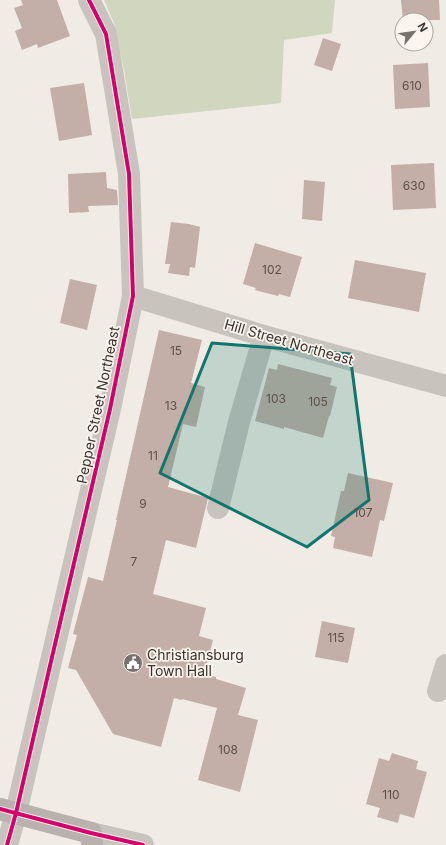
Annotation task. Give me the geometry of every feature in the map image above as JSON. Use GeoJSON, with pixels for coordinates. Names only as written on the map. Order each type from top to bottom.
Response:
{"type":"FeatureCollection","features":[{"type":"Feature","properties":{"kind":"main road"},"geometry":{"type":"LineString","coordinates":[[8,811],[91,839]]}},
{"type":"Feature","properties":{"kind":"street","name":"Pepper Street Northeast"},"geometry":{"type":"LineString","coordinates":[[7,845],[8,811],[49,670],[110,409],[134,296],[129,174],[106,34],[89,0]]}},
{"type":"Feature","properties":{"kind":"street","name":"Hill Street Northeast"},"geometry":{"type":"LineString","coordinates":[[134,296],[264,336],[446,386]]}},
{"type":"Feature","properties":{"kind":"street"},"geometry":{"type":"LineString","coordinates":[[218,508],[239,422],[264,336]]}},
{"type":"Feature","properties":{"kind":"street"},"geometry":{"type":"LineString","coordinates":[[438,691],[446,665]]}},
{"type":"Feature","properties":{"kind":"street"},"geometry":{"type":"LineString","coordinates":[[91,839],[143,845]]}},
{"type":"Feature","properties":{"kind":"highlighted area"},"geometry":{"type":"Polygon","coordinates":[[[212,343],[350,354],[369,500],[307,547],[160,473],[212,343]]]}},
{"type":"Feature","properties":{"kind":"green space"},"geometry":{"type":"Polygon","coordinates":[[[104,0],[335,0],[332,33],[284,40],[281,103],[132,119],[114,23],[104,0]]]}},
{"type":"Feature","properties":{"kind":"building"},"geometry":{"type":"Polygon","coordinates":[[[21,0],[57,0],[70,36],[38,48],[37,44],[22,50],[15,31],[22,28],[14,8],[23,5],[21,0]]]}},
{"type":"Feature","properties":{"kind":"building"},"geometry":{"type":"Polygon","coordinates":[[[401,0],[439,0],[440,20],[434,20],[434,12],[402,12],[401,0]]]}},
{"type":"Feature","properties":{"kind":"building"},"geometry":{"type":"Polygon","coordinates":[[[323,38],[341,44],[332,71],[314,65],[323,38]]]}},
{"type":"Feature","properties":{"kind":"building"},"geometry":{"type":"Polygon","coordinates":[[[428,63],[430,107],[395,109],[393,65],[428,63]]]}},
{"type":"Feature","properties":{"kind":"building"},"geometry":{"type":"Polygon","coordinates":[[[84,83],[92,135],[59,141],[50,88],[84,83]]]}},
{"type":"Feature","properties":{"kind":"building"},"geometry":{"type":"Polygon","coordinates":[[[434,163],[436,208],[393,210],[391,165],[434,163]]]}},
{"type":"Feature","properties":{"kind":"building"},"geometry":{"type":"Polygon","coordinates":[[[106,172],[107,188],[117,190],[118,205],[88,206],[89,212],[69,213],[68,174],[106,172]]]}},
{"type":"Feature","properties":{"kind":"building"},"geometry":{"type":"Polygon","coordinates":[[[304,180],[325,182],[322,221],[302,219],[304,180]]]}},
{"type":"Feature","properties":{"kind":"building"},"geometry":{"type":"Polygon","coordinates":[[[171,222],[200,227],[195,268],[190,267],[189,276],[168,273],[170,264],[165,264],[171,222]]]}},
{"type":"Feature","properties":{"kind":"building"},"geometry":{"type":"Polygon","coordinates":[[[255,243],[302,257],[290,297],[279,294],[278,296],[255,290],[256,288],[243,284],[255,243]]]}},
{"type":"Feature","properties":{"kind":"building"},"geometry":{"type":"Polygon","coordinates":[[[355,260],[426,273],[419,312],[348,298],[355,260]]]}},
{"type":"Feature","properties":{"kind":"building"},"geometry":{"type":"Polygon","coordinates":[[[70,279],[97,285],[87,330],[60,323],[70,279]]]}},
{"type":"Feature","properties":{"kind":"building"},"geometry":{"type":"Polygon","coordinates":[[[159,330],[202,340],[191,383],[205,387],[196,427],[183,424],[168,487],[208,498],[196,548],[166,540],[153,594],[206,608],[199,636],[213,640],[204,674],[246,688],[238,715],[258,720],[240,792],[198,780],[217,708],[174,698],[161,747],[113,734],[76,670],[68,668],[77,635],[73,634],[88,577],[103,581],[159,330]]]}},
{"type":"Feature","properties":{"kind":"building"},"geometry":{"type":"Polygon","coordinates":[[[278,364],[332,378],[330,385],[337,387],[323,438],[284,427],[284,429],[255,421],[269,368],[277,370],[278,364]]]}},
{"type":"Feature","properties":{"kind":"building"},"geometry":{"type":"Polygon","coordinates":[[[348,473],[393,483],[384,521],[380,520],[372,557],[333,548],[335,537],[331,536],[341,491],[344,491],[348,473]]]}},
{"type":"Feature","properties":{"kind":"building"},"geometry":{"type":"Polygon","coordinates":[[[322,621],[355,628],[348,663],[315,657],[322,621]]]}},
{"type":"Feature","properties":{"kind":"building"},"geometry":{"type":"Polygon","coordinates":[[[392,753],[418,761],[416,769],[427,772],[414,818],[400,814],[398,823],[377,817],[380,808],[366,804],[379,758],[389,761],[392,753]]]}},
{"type":"Feature","properties":{"kind":"cycle path"},"geometry":{"type":"LineString","coordinates":[[7,845],[16,813],[110,409],[133,296],[129,174],[106,34],[89,0]]}},
{"type":"Feature","properties":{"kind":"cycle path"},"geometry":{"type":"LineString","coordinates":[[0,809],[143,845]]}},
{"type":"Feature","properties":{"kind":"place","name":"Christiansburg Town Hall"},"geometry":{"type":"Point","coordinates":[133,663]}}]}
